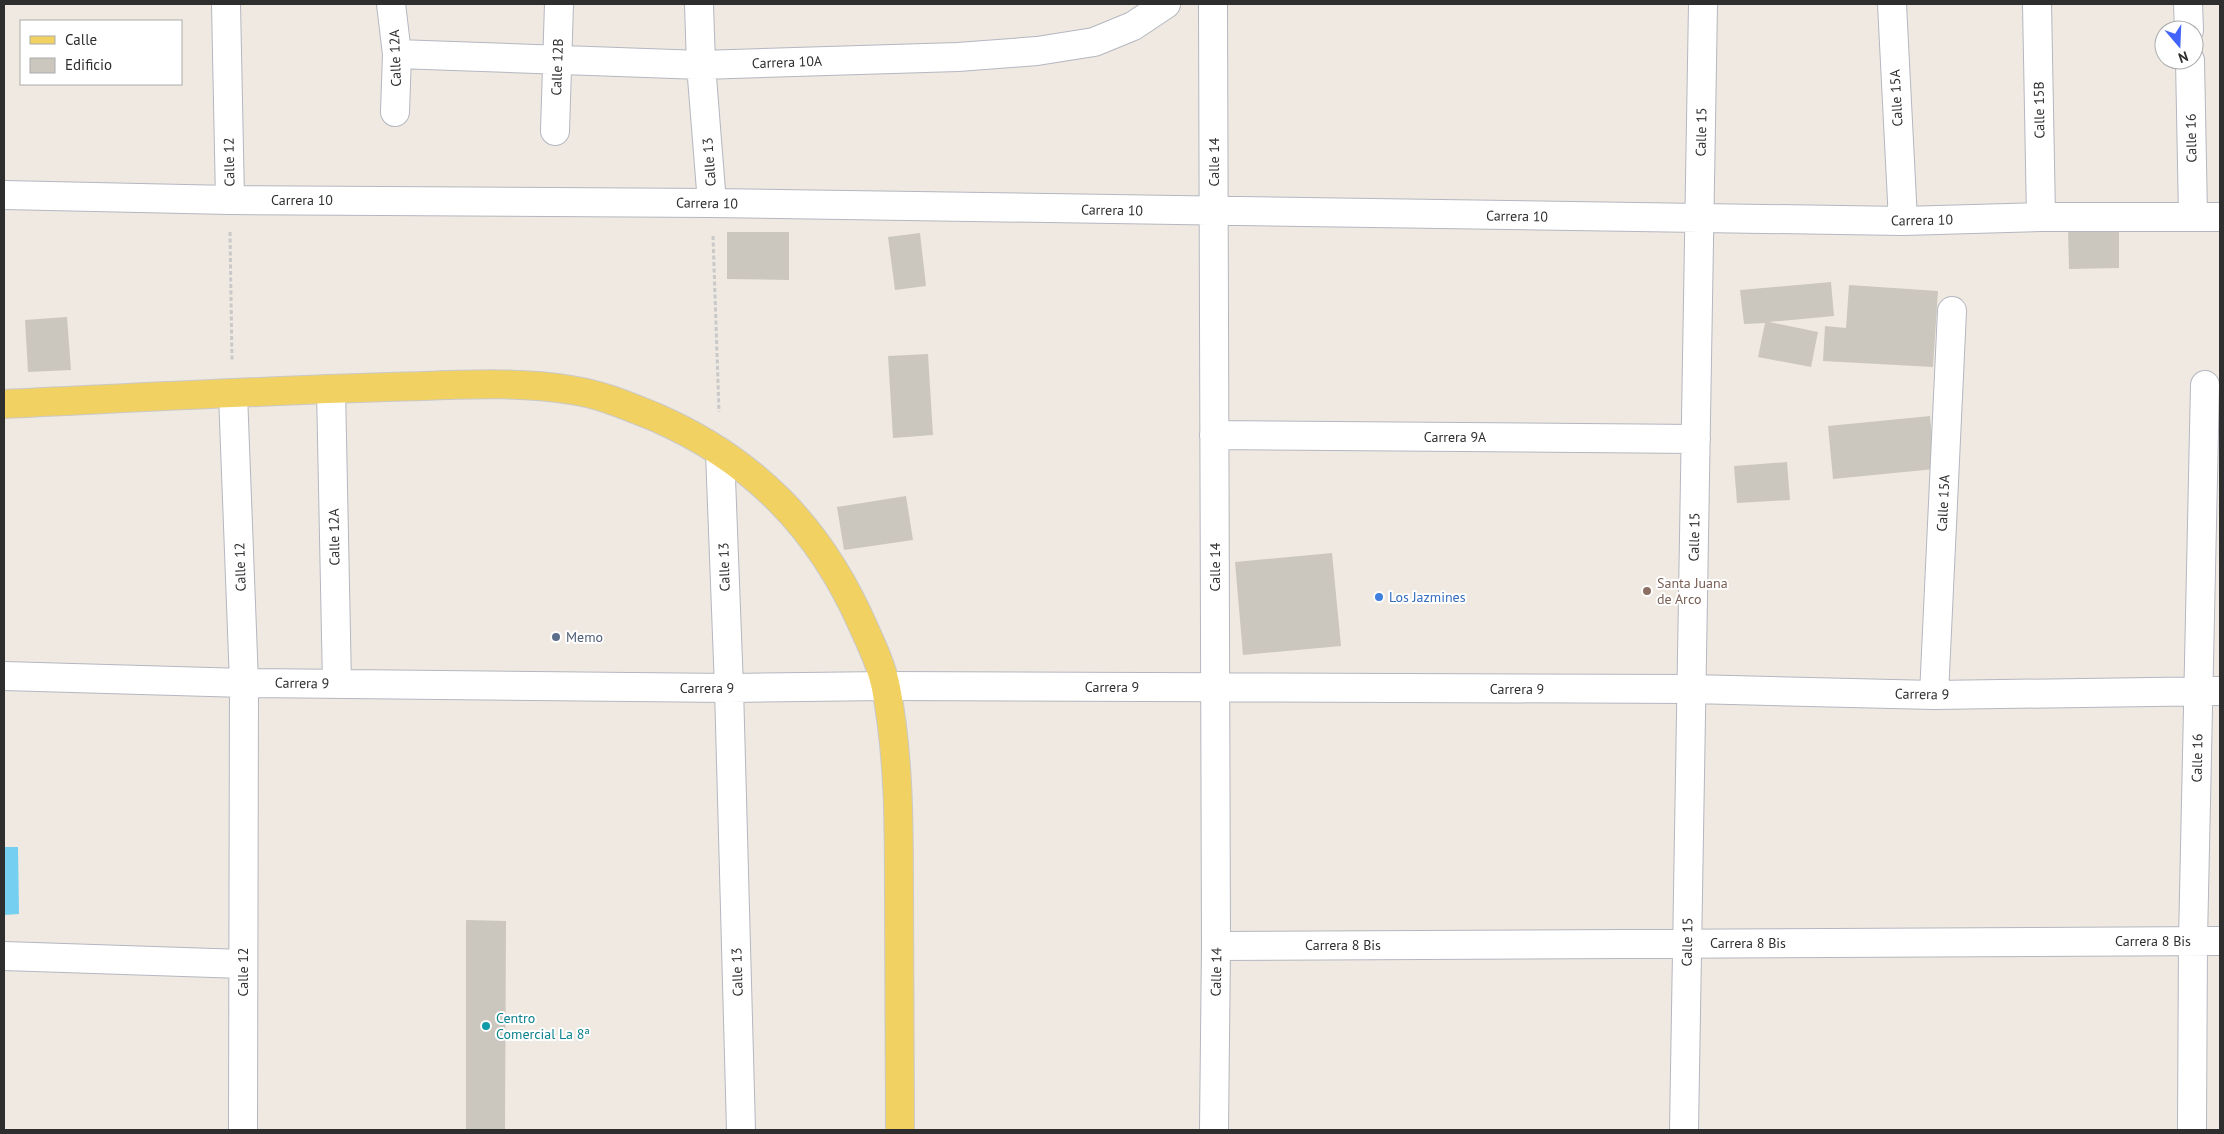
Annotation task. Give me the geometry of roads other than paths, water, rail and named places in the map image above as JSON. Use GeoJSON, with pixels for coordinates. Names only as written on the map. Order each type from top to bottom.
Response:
{"type":"FeatureCollection","features":[{"type":"Feature","properties":{"kind":"main road"},"geometry":{"type":"LineString","coordinates":[[4,404],[331,389],[524,385],[574,390],[623,403],[676,426],[720,452],[767,487],[800,521],[824,553],[857,613],[875,652],[886,686],[895,762],[898,827],[900,1130]]}},
{"type":"Feature","properties":{"kind":"street","name":"Calle 12"},"geometry":{"type":"LineString","coordinates":[[226,4],[230,200]]}},
{"type":"Feature","properties":{"kind":"street","name":"Calle 12A"},"geometry":{"type":"LineString","coordinates":[[392,4],[397,54],[395,112]]}},
{"type":"Feature","properties":{"kind":"street","name":"Calle 12B"},"geometry":{"type":"LineString","coordinates":[[555,131],[559,4]]}},
{"type":"Feature","properties":{"kind":"street","name":"Calle 13"},"geometry":{"type":"LineString","coordinates":[[700,4],[701,65],[712,203]]}},
{"type":"Feature","properties":{"kind":"street","name":"Carrera 10A"},"geometry":{"type":"LineString","coordinates":[[397,54],[701,65],[958,57],[1037,51],[1094,42],[1133,26],[1166,4]]}},
{"type":"Feature","properties":{"kind":"street","name":"Calle 14"},"geometry":{"type":"LineString","coordinates":[[1214,4],[1216,946],[1214,1130]]}},
{"type":"Feature","properties":{"kind":"street","name":"Calle 15"},"geometry":{"type":"LineString","coordinates":[[1684,1130],[1703,4]]}},
{"type":"Feature","properties":{"kind":"street","name":"Calle 15A"},"geometry":{"type":"LineString","coordinates":[[1892,4],[1902,221]]}},
{"type":"Feature","properties":{"kind":"street","name":"Calle 15B"},"geometry":{"type":"LineString","coordinates":[[2037,4],[2041,217]]}},
{"type":"Feature","properties":{"kind":"street"},"geometry":{"type":"LineString","coordinates":[[2188,4],[2189,20]]}},
{"type":"Feature","properties":{"kind":"street","name":"Calle 16"},"geometry":{"type":"LineString","coordinates":[[2190,70],[2193,216]]}},
{"type":"Feature","properties":{"kind":"street","name":"Carrera 10"},"geometry":{"type":"LineString","coordinates":[[4,195],[230,200],[712,203],[1902,221],[2041,217],[2220,217]]}},
{"type":"Feature","properties":{"kind":"street","name":"Calle 15A"},"geometry":{"type":"LineString","coordinates":[[1934,695],[1952,310]]}},
{"type":"Feature","properties":{"kind":"street","name":"Calle 16"},"geometry":{"type":"LineString","coordinates":[[2192,1130],[2193,940],[2209,691],[2205,385]]}},
{"type":"Feature","properties":{"kind":"street","name":"Calle 12A"},"geometry":{"type":"LineString","coordinates":[[331,389],[338,684]]}},
{"type":"Feature","properties":{"kind":"street","name":"Calle 12"},"geometry":{"type":"LineString","coordinates":[[233,394],[244,683],[243,1130]]}},
{"type":"Feature","properties":{"kind":"street","name":"Carrera 9A"},"geometry":{"type":"LineString","coordinates":[[1214,435],[1696,439]]}},
{"type":"Feature","properties":{"kind":"street","name":"Calle 13"},"geometry":{"type":"LineString","coordinates":[[720,452],[729,688],[741,1130]]}},
{"type":"Feature","properties":{"kind":"street","name":"Carrera 9"},"geometry":{"type":"LineString","coordinates":[[4,676],[244,683],[729,688],[886,686],[1692,689],[1934,695],[2209,691]]}},
{"type":"Feature","properties":{"kind":"street","name":"Carrera 8 Bis"},"geometry":{"type":"LineString","coordinates":[[1216,946],[2220,941]]}},
{"type":"Feature","properties":{"kind":"street"},"geometry":{"type":"LineString","coordinates":[[4,956],[243,964]]}},
{"type":"Feature","properties":{"kind":"water"},"geometry":{"type":"Polygon","coordinates":[[[4,847],[18,847],[19,914],[4,915],[4,847]]]}},
{"type":"Feature","properties":{"kind":"place","name":"Santa Juana de Arco"},"geometry":{"type":"Point","coordinates":[1647,591]}},
{"type":"Feature","properties":{"kind":"place","name":"Los Jazmines"},"geometry":{"type":"Point","coordinates":[1379,597]}},
{"type":"Feature","properties":{"kind":"place","name":"Memo"},"geometry":{"type":"Point","coordinates":[556,637]}},
{"type":"Feature","properties":{"kind":"place","name":"Centro Comercial La 8ª"},"geometry":{"type":"Point","coordinates":[486,1026]}}]}
